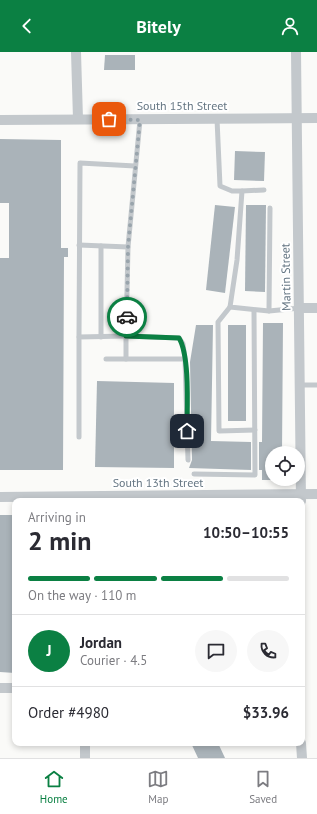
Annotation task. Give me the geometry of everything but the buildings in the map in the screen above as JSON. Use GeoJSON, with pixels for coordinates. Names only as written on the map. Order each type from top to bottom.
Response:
{"type":"FeatureCollection","features":[{"type":"Feature","properties":{"kind":"street"},"geometry":{"type":"LineString","coordinates":[[76,52],[78,119]]}},
{"type":"Feature","properties":{"kind":"street","name":"Martin Street"},"geometry":{"type":"LineString","coordinates":[[296,52],[301,498]]}},
{"type":"Feature","properties":{"kind":"street","name":"South 15th Street"},"geometry":{"type":"LineString","coordinates":[[0,120],[317,118]]}},
{"type":"Feature","properties":{"kind":"street"},"geometry":{"type":"LineString","coordinates":[[300,308],[317,308]]}},
{"type":"Feature","properties":{"kind":"street","name":"South 13th Street"},"geometry":{"type":"LineString","coordinates":[[301,498],[317,494]]}},
{"type":"Feature","properties":{"kind":"street","name":"South 13th Street"},"geometry":{"type":"LineString","coordinates":[[0,498],[12,498]]}},
{"type":"Feature","properties":{"kind":"street"},"geometry":{"type":"LineString","coordinates":[[0,688],[12,688]]}},
{"type":"Feature","properties":{"kind":"street"},"geometry":{"type":"LineString","coordinates":[[85,746],[85,758]]}},
{"type":"Feature","properties":{"kind":"street"},"geometry":{"type":"LineString","coordinates":[[301,746],[302,758]]}},
{"type":"Feature","properties":{"kind":"lane"},"geometry":{"type":"LineString","coordinates":[[217,119],[220,186],[232,191],[264,190]]}},
{"type":"Feature","properties":{"kind":"lane"},"geometry":{"type":"LineString","coordinates":[[126,359],[128,247],[140,120]]}},
{"type":"Feature","properties":{"kind":"lane"},"geometry":{"type":"LineString","coordinates":[[79,437],[80,163],[135,166]]}},
{"type":"Feature","properties":{"kind":"lane"},"geometry":{"type":"LineString","coordinates":[[242,191],[237,260],[230,307],[218,322],[220,431],[255,430]]}},
{"type":"Feature","properties":{"kind":"lane"},"geometry":{"type":"LineString","coordinates":[[269,311],[270,208]]}},
{"type":"Feature","properties":{"kind":"lane"},"geometry":{"type":"LineString","coordinates":[[79,245],[128,247]]}},
{"type":"Feature","properties":{"kind":"lane"},"geometry":{"type":"LineString","coordinates":[[101,246],[101,337]]}},
{"type":"Feature","properties":{"kind":"lane"},"geometry":{"type":"LineString","coordinates":[[230,307],[254,311],[300,308]]}},
{"type":"Feature","properties":{"kind":"lane"},"geometry":{"type":"LineString","coordinates":[[194,474],[255,474],[254,311]]}},
{"type":"Feature","properties":{"kind":"lane"},"geometry":{"type":"LineString","coordinates":[[79,336],[179,338],[183,344],[186,359],[188,460]]}},
{"type":"Feature","properties":{"kind":"lane"},"geometry":{"type":"LineString","coordinates":[[106,359],[186,359]]}},
{"type":"Feature","properties":{"kind":"lane"},"geometry":{"type":"LineString","coordinates":[[300,385],[317,385]]}},
{"type":"Feature","properties":{"kind":"way so far"},"geometry":{"type":"LineString","coordinates":[[109,119],[140,120],[128,247],[127,317]]}},
{"type":"Feature","properties":{"kind":"route"},"geometry":{"type":"LineString","coordinates":[[127,317],[126,336],[179,338],[183,344],[186,359],[187,431]]}}]}
